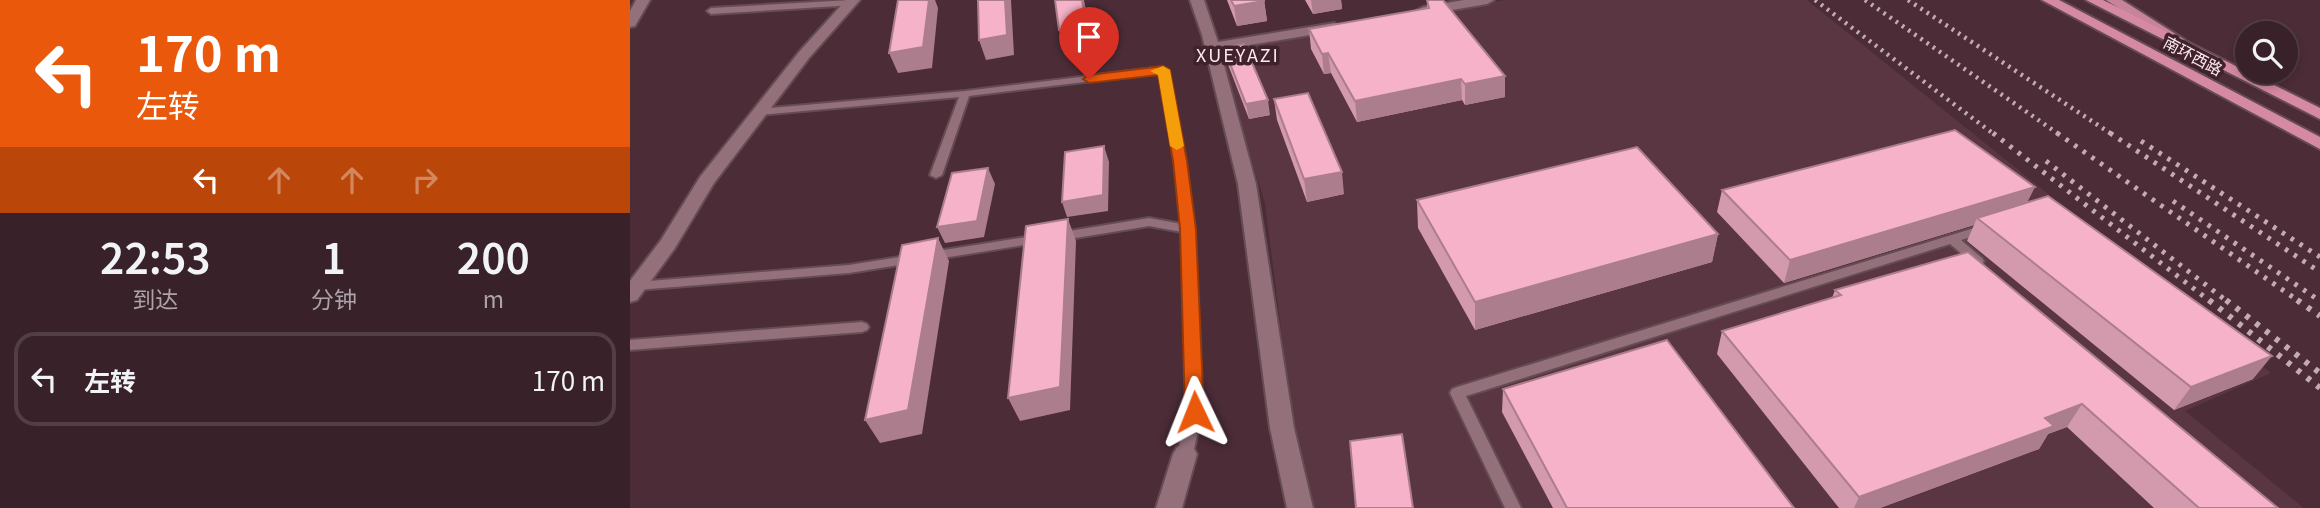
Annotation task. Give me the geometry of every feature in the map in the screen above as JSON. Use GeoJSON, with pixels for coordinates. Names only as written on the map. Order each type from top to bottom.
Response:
{"type":"FeatureCollection","features":[{"type":"Feature","properties":{"kind":"highway","name":"南环西路"},"geometry":{"type":"LineString","coordinates":[[2049,0],[2320,144]]}},
{"type":"Feature","properties":{"kind":"highway","name":"南环西路"},"geometry":{"type":"LineString","coordinates":[[2093,0],[2320,114]]}},
{"type":"Feature","properties":{"kind":"main road"},"geometry":{"type":"LineString","coordinates":[[2113,0],[2203,55]]}},
{"type":"Feature","properties":{"kind":"street"},"geometry":{"type":"LineString","coordinates":[[630,23],[643,0]]}},
{"type":"Feature","properties":{"kind":"street"},"geometry":{"type":"LineString","coordinates":[[1197,0],[1212,47],[1247,184],[1282,428],[1300,508]]}},
{"type":"Feature","properties":{"kind":"street"},"geometry":{"type":"LineString","coordinates":[[1405,14],[1487,0]]}},
{"type":"Feature","properties":{"kind":"street"},"geometry":{"type":"LineString","coordinates":[[633,291],[668,244],[706,181],[804,55],[852,1]]}},
{"type":"Feature","properties":{"kind":"street"},"geometry":{"type":"LineString","coordinates":[[1212,47],[1350,24]]}},
{"type":"Feature","properties":{"kind":"street"},"geometry":{"type":"LineString","coordinates":[[1169,508],[1185,454]]}},
{"type":"Feature","properties":{"kind":"lane"},"geometry":{"type":"LineString","coordinates":[[711,11],[852,1]]}},
{"type":"Feature","properties":{"kind":"lane"},"geometry":{"type":"LineString","coordinates":[[759,113],[965,94],[1163,70],[1180,161],[1188,229],[1195,412],[1185,454]]}},
{"type":"Feature","properties":{"kind":"lane"},"geometry":{"type":"LineString","coordinates":[[936,175],[965,94]]}},
{"type":"Feature","properties":{"kind":"lane"},"geometry":{"type":"LineString","coordinates":[[633,291],[849,269],[1149,222],[1188,229]]}},
{"type":"Feature","properties":{"kind":"lane"},"geometry":{"type":"LineString","coordinates":[[1513,508],[1457,393],[1991,227]]}},
{"type":"Feature","properties":{"kind":"lane"},"geometry":{"type":"LineString","coordinates":[[1952,239],[1995,275]]}},
{"type":"Feature","properties":{"kind":"lane"},"geometry":{"type":"LineString","coordinates":[[630,345],[862,327]]}},
{"type":"Feature","properties":{"kind":"shaded area"},"geometry":{"type":"Polygon","coordinates":[[[1504,0],[1807,0],[2271,373],[2185,411],[2304,508],[1310,508],[1298,462],[1265,203],[1217,51],[1504,0]]]}},
{"type":"Feature","properties":{"kind":"building"},"geometry":{"type":"Polygon","coordinates":[[[898,0],[929,0],[923,47],[889,53],[898,0]]]}},
{"type":"Feature","properties":{"kind":"building"},"geometry":{"type":"Polygon","coordinates":[[[978,0],[1005,0],[1007,35],[979,40],[978,0]]]}},
{"type":"Feature","properties":{"kind":"building"},"geometry":{"type":"Polygon","coordinates":[[[1055,0],[1082,0],[1087,26],[1059,30],[1055,0]]]}},
{"type":"Feature","properties":{"kind":"building"},"geometry":{"type":"Polygon","coordinates":[[[1231,0],[1264,0],[1264,1],[1234,6],[1231,0]]]}},
{"type":"Feature","properties":{"kind":"building"},"geometry":{"type":"Polygon","coordinates":[[[1427,0],[1443,0],[1505,76],[1465,84],[1461,79],[1355,101],[1328,53],[1322,54],[1309,29],[1429,8],[1427,0]]]}},
{"type":"Feature","properties":{"kind":"building"},"geometry":{"type":"Polygon","coordinates":[[[1244,44],[1268,100],[1246,104],[1224,48],[1244,44]]]}},
{"type":"Feature","properties":{"kind":"building"},"geometry":{"type":"Polygon","coordinates":[[[1308,93],[1342,172],[1304,179],[1274,99],[1308,93]]]}},
{"type":"Feature","properties":{"kind":"building"},"geometry":{"type":"Polygon","coordinates":[[[1955,130],[2035,187],[1790,260],[1722,190],[1955,130]]]}},
{"type":"Feature","properties":{"kind":"building"},"geometry":{"type":"Polygon","coordinates":[[[1104,146],[1103,195],[1062,202],[1065,152],[1104,146]]]}},
{"type":"Feature","properties":{"kind":"building"},"geometry":{"type":"Polygon","coordinates":[[[1637,147],[1718,234],[1475,302],[1417,200],[1637,147]]]}},
{"type":"Feature","properties":{"kind":"building"},"geometry":{"type":"Polygon","coordinates":[[[988,168],[977,221],[937,227],[952,173],[988,168]]]}},
{"type":"Feature","properties":{"kind":"building"},"geometry":{"type":"Polygon","coordinates":[[[2048,196],[2272,356],[2191,387],[1977,218],[2048,196]]]}},
{"type":"Feature","properties":{"kind":"building"},"geometry":{"type":"Polygon","coordinates":[[[1068,219],[1060,387],[1008,398],[1026,226],[1068,219]]]}},
{"type":"Feature","properties":{"kind":"building"},"geometry":{"type":"Polygon","coordinates":[[[938,238],[908,410],[865,420],[902,245],[938,238]]]}},
{"type":"Feature","properties":{"kind":"building"},"geometry":{"type":"Polygon","coordinates":[[[1968,252],[2278,508],[2199,508],[2082,404],[2045,418],[2054,426],[1859,497],[1722,331],[1841,295],[1835,290],[1968,252]]]}},
{"type":"Feature","properties":{"kind":"building"},"geometry":{"type":"Polygon","coordinates":[[[1667,340],[1794,508],[1567,508],[1503,389],[1667,340]]]}},
{"type":"Feature","properties":{"kind":"building"},"geometry":{"type":"Polygon","coordinates":[[[1402,434],[1413,508],[1356,508],[1350,441],[1402,434]]]}},
{"type":"Feature","properties":{"kind":"railway"},"geometry":{"type":"LineString","coordinates":[[1815,0],[1995,135]]}},
{"type":"Feature","properties":{"kind":"railway"},"geometry":{"type":"LineString","coordinates":[[1865,0],[2060,135]]}},
{"type":"Feature","properties":{"kind":"railway"},"geometry":{"type":"LineString","coordinates":[[1908,0],[2113,135]]}},
{"type":"Feature","properties":{"kind":"railway"},"geometry":{"type":"LineString","coordinates":[[1993,133],[2211,302]]}},
{"type":"Feature","properties":{"kind":"railway"},"geometry":{"type":"LineString","coordinates":[[2057,133],[2300,302]]}},
{"type":"Feature","properties":{"kind":"railway"},"geometry":{"type":"LineString","coordinates":[[2110,133],[2320,272]]}},
{"type":"Feature","properties":{"kind":"railway"},"geometry":{"type":"LineString","coordinates":[[2141,141],[2320,257]]}},
{"type":"Feature","properties":{"kind":"railway"},"geometry":{"type":"LineString","coordinates":[[2046,161],[2228,302]]}},
{"type":"Feature","properties":{"kind":"railway"},"geometry":{"type":"LineString","coordinates":[[2173,201],[2320,301]]}},
{"type":"Feature","properties":{"kind":"railway"},"geometry":{"type":"LineString","coordinates":[[2209,300],[2320,388]]}},
{"type":"Feature","properties":{"kind":"railway"},"geometry":{"type":"LineString","coordinates":[[2226,300],[2320,373]]}},
{"type":"Feature","properties":{"kind":"railway"},"geometry":{"type":"LineString","coordinates":[[2297,300],[2320,316]]}},
{"type":"Feature","properties":{"kind":"slow traffic"},"geometry":{"type":"LineString","coordinates":[[1157,71],[1163,70],[1177,146]]}},
{"type":"Feature","properties":{"kind":"district","name":"XUEYAZI"},"geometry":{"type":"Point","coordinates":[1238,56]}},
{"type":"Feature","properties":{"kind":"route"},"geometry":{"type":"LineString","coordinates":[[1089,79],[1163,70],[1180,161],[1188,229],[1195,412]]}}]}
